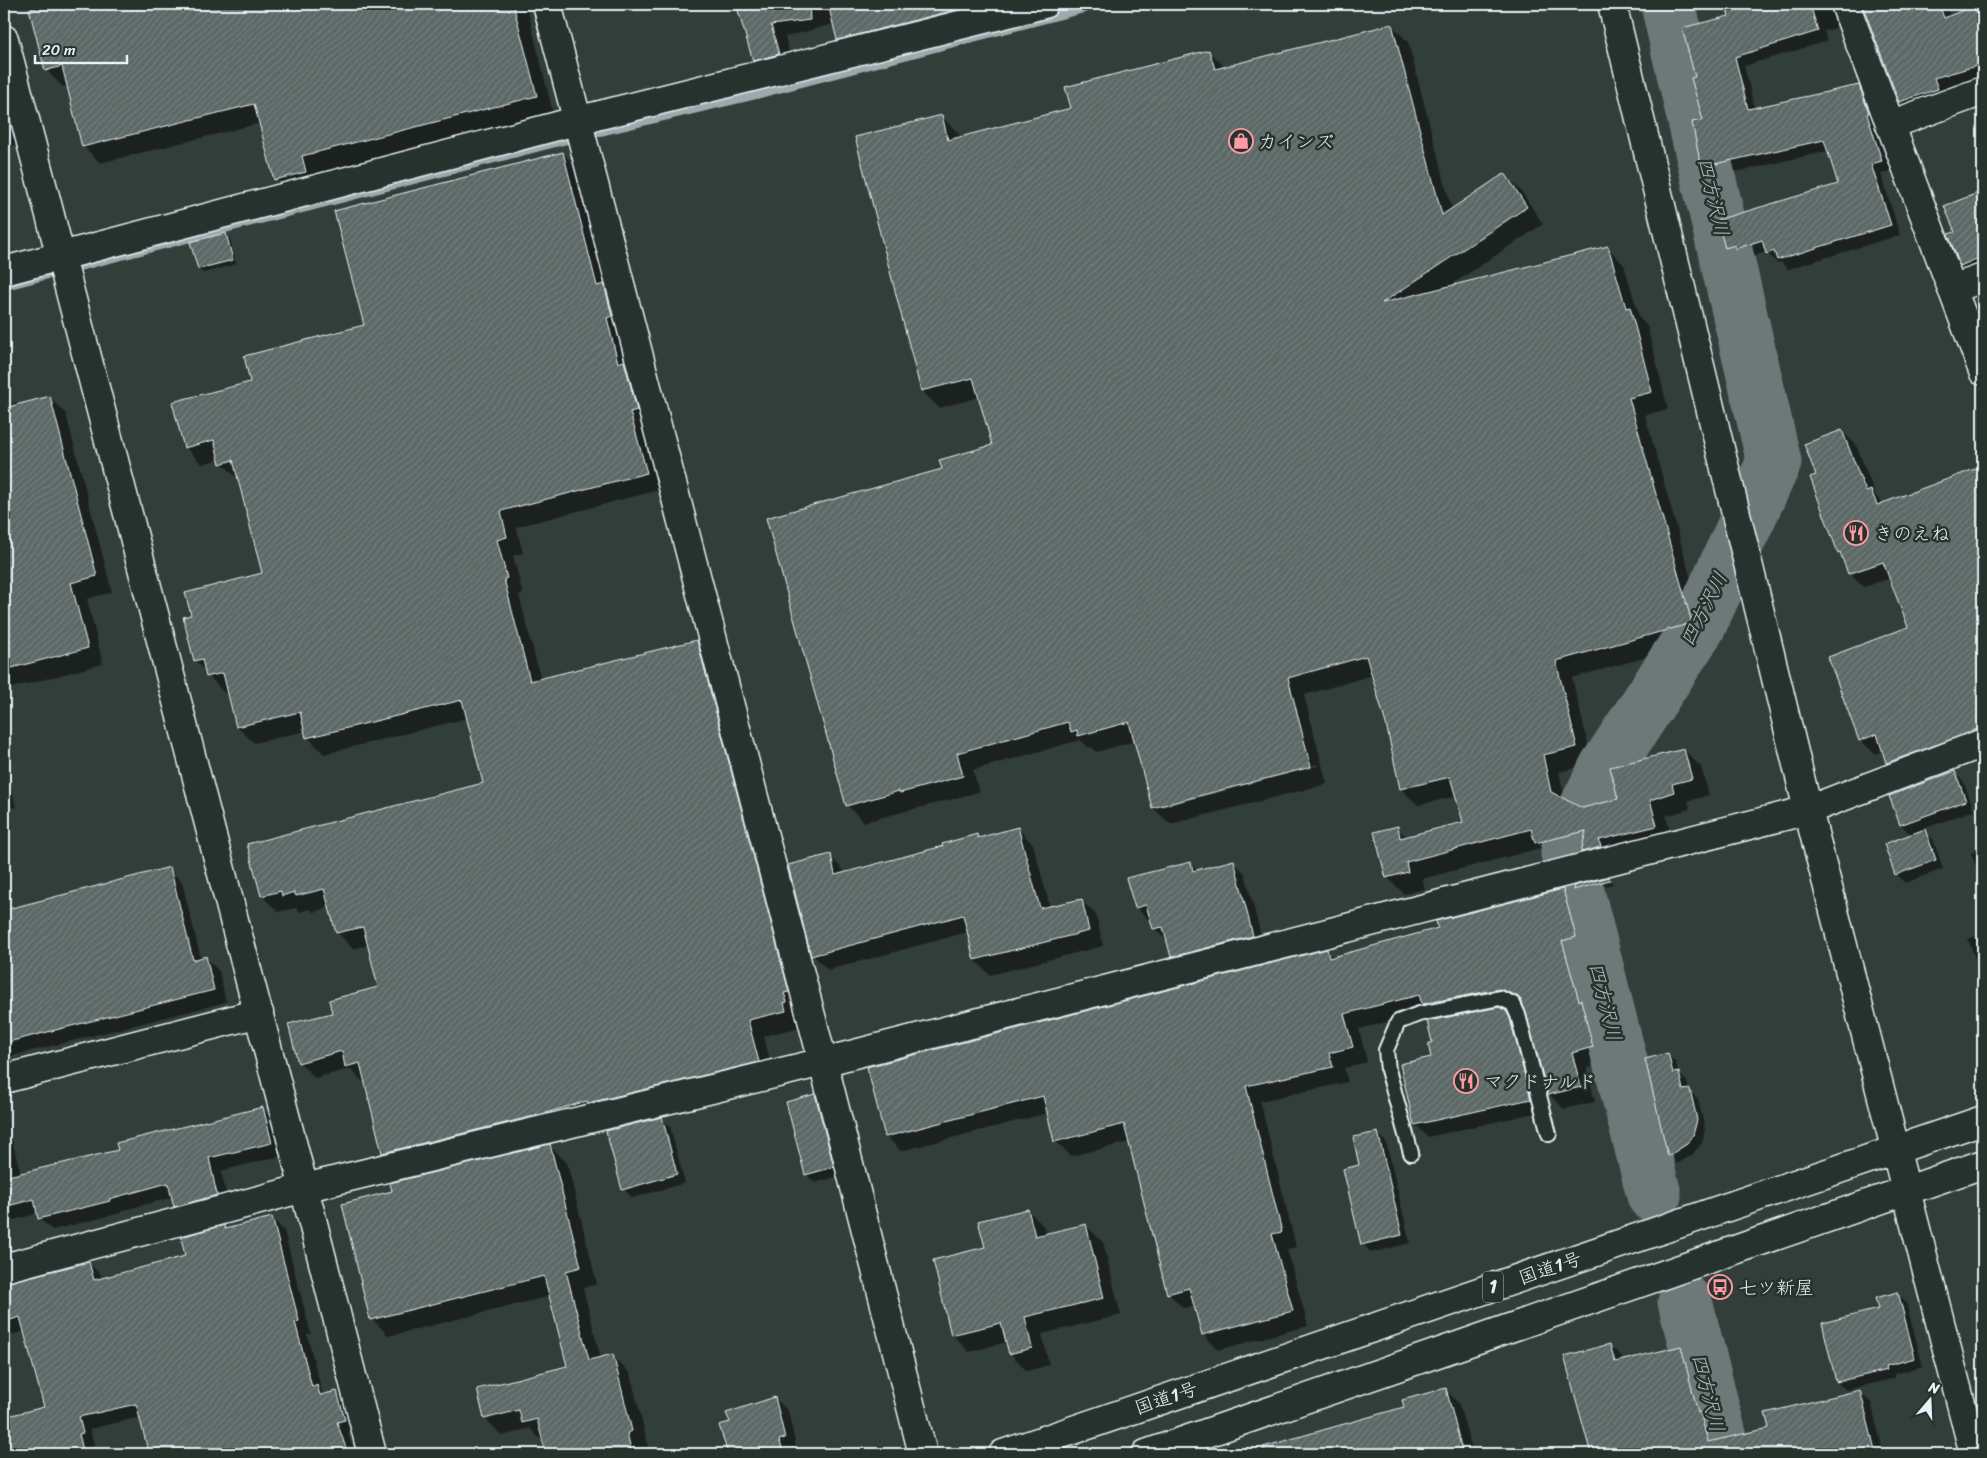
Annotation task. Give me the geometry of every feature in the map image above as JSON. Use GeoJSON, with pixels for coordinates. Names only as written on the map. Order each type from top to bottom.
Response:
{"type":"FeatureCollection","features":[{"type":"Feature","properties":{"kind":"main road"},"geometry":{"type":"LineString","coordinates":[[547,4],[823,1062],[923,1454]]}},
{"type":"Feature","properties":{"kind":"main road"},"geometry":{"type":"LineString","coordinates":[[4,271],[576,121],[1044,4]]}},
{"type":"Feature","properties":{"kind":"main road"},"geometry":{"type":"LineString","coordinates":[[1612,4],[1808,810],[1894,1150],[1906,1189],[1974,1454]]}},
{"type":"Feature","properties":{"kind":"main road"},"geometry":{"type":"LineString","coordinates":[[1845,4],[1983,371]]}},
{"type":"Feature","properties":{"kind":"main road"},"geometry":{"type":"LineString","coordinates":[[4,39],[372,1454]]}},
{"type":"Feature","properties":{"kind":"main road"},"geometry":{"type":"LineString","coordinates":[[1890,125],[1983,91]]}},
{"type":"Feature","properties":{"kind":"main road"},"geometry":{"type":"LineString","coordinates":[[1952,289],[1983,278]]}},
{"type":"Feature","properties":{"kind":"main road"},"geometry":{"type":"LineString","coordinates":[[4,1268],[304,1188],[823,1062],[1808,810],[1983,743]]}},
{"type":"Feature","properties":{"kind":"main road"},"geometry":{"type":"LineString","coordinates":[[4,1079],[258,1013]]}},
{"type":"Feature","properties":{"kind":"main road","name":"国道1号"},"geometry":{"type":"LineString","coordinates":[[1003,1454],[1983,1120]]}},
{"type":"Feature","properties":{"kind":"main road","name":"1"},"geometry":{"type":"LineString","coordinates":[[1146,1454],[1906,1189],[1983,1164]]}},
{"type":"Feature","properties":{"kind":"lane"},"geometry":{"type":"LineString","coordinates":[[1411,1152],[1388,1070],[1386,1050],[1398,1022],[1419,1014],[1500,998],[1513,1004],[1518,1015],[1550,1134]]}},
{"type":"Feature","properties":{"kind":"building"},"geometry":{"type":"Polygon","coordinates":[[[51,4],[513,4],[537,96],[302,156],[306,172],[274,180],[254,104],[82,147],[62,66],[45,71],[29,9],[51,4]]]}},
{"type":"Feature","properties":{"kind":"building"},"geometry":{"type":"Polygon","coordinates":[[[736,4],[809,4],[810,20],[771,25],[779,54],[753,61],[736,4]]]}},
{"type":"Feature","properties":{"kind":"building"},"geometry":{"type":"Polygon","coordinates":[[[828,4],[953,4],[954,10],[837,40],[828,4]]]}},
{"type":"Feature","properties":{"kind":"building"},"geometry":{"type":"Polygon","coordinates":[[[1747,4],[1810,4],[1818,31],[1735,57],[1748,109],[1859,85],[1882,161],[1871,164],[1891,225],[1777,260],[1774,251],[1766,254],[1762,240],[1735,249],[1735,245],[1725,248],[1717,220],[1838,184],[1824,140],[1701,167],[1692,122],[1703,120],[1691,78],[1695,77],[1682,28],[1729,16],[1727,10],[1747,4]]]}},
{"type":"Feature","properties":{"kind":"building"},"geometry":{"type":"Polygon","coordinates":[[[1862,4],[1939,4],[1944,18],[1978,4],[1983,4],[1983,64],[1934,78],[1938,89],[1899,102],[1862,4]]]}},
{"type":"Feature","properties":{"kind":"building"},"geometry":{"type":"Polygon","coordinates":[[[1392,24],[1442,215],[1505,173],[1527,207],[1382,303],[1608,246],[1626,308],[1630,307],[1652,392],[1629,398],[1692,623],[1556,661],[1577,747],[1543,755],[1551,792],[1582,808],[1618,799],[1610,767],[1684,749],[1692,779],[1672,784],[1674,792],[1650,800],[1657,826],[1599,840],[1601,847],[1581,852],[1586,831],[1535,843],[1531,829],[1406,862],[1408,872],[1386,878],[1374,832],[1398,826],[1400,838],[1463,822],[1450,777],[1400,789],[1386,724],[1366,656],[1288,678],[1311,767],[1152,808],[1129,722],[1078,736],[1077,730],[1071,732],[1068,722],[957,753],[963,776],[846,806],[766,518],[942,469],[939,460],[992,445],[973,378],[921,391],[855,137],[942,115],[948,140],[1071,108],[1065,87],[1209,50],[1215,69],[1392,24]]]}},
{"type":"Feature","properties":{"kind":"building"},"geometry":{"type":"Polygon","coordinates":[[[563,152],[597,286],[604,284],[612,316],[607,318],[618,363],[624,361],[637,410],[630,412],[647,473],[501,511],[507,537],[497,540],[507,578],[504,579],[530,681],[697,640],[789,992],[784,993],[787,1002],[784,1003],[786,1011],[748,1020],[759,1062],[588,1103],[587,1101],[542,1114],[382,1153],[360,1063],[345,1067],[342,1051],[298,1063],[288,1024],[332,1013],[329,1000],[378,987],[363,927],[336,933],[324,889],[296,896],[294,892],[282,896],[281,891],[261,896],[247,844],[483,783],[462,700],[306,738],[300,712],[236,727],[223,673],[206,677],[202,659],[194,661],[183,617],[191,615],[185,593],[262,573],[233,460],[220,464],[214,440],[184,448],[172,402],[250,382],[244,356],[364,325],[334,211],[563,152]]]}},
{"type":"Feature","properties":{"kind":"building"},"geometry":{"type":"Polygon","coordinates":[[[1983,191],[1983,256],[1960,266],[1948,234],[1955,232],[1944,206],[1983,191]]]}},
{"type":"Feature","properties":{"kind":"building"},"geometry":{"type":"Polygon","coordinates":[[[226,233],[233,260],[198,269],[190,242],[226,233]]]}},
{"type":"Feature","properties":{"kind":"building"},"geometry":{"type":"Polygon","coordinates":[[[50,396],[97,576],[71,583],[88,648],[4,670],[4,408],[50,396]]]}},
{"type":"Feature","properties":{"kind":"building"},"geometry":{"type":"Polygon","coordinates":[[[1842,430],[1866,492],[1871,490],[1877,505],[1983,466],[1983,728],[1886,763],[1877,734],[1859,741],[1828,657],[1908,627],[1883,562],[1848,574],[1840,552],[1838,553],[1810,477],[1816,475],[1804,444],[1842,430]]]}},
{"type":"Feature","properties":{"kind":"building"},"geometry":{"type":"Polygon","coordinates":[[[1955,771],[1966,801],[1900,825],[1889,796],[1955,771]]]}},
{"type":"Feature","properties":{"kind":"building"},"geometry":{"type":"Polygon","coordinates":[[[1018,827],[1040,908],[1082,899],[1089,931],[974,960],[963,915],[811,956],[788,865],[831,854],[835,875],[943,846],[942,844],[977,834],[978,838],[1018,827]]]}},
{"type":"Feature","properties":{"kind":"building"},"geometry":{"type":"Polygon","coordinates":[[[1925,829],[1936,860],[1895,875],[1884,844],[1925,829]]]}},
{"type":"Feature","properties":{"kind":"building"},"geometry":{"type":"Polygon","coordinates":[[[1234,860],[1253,936],[1171,957],[1163,927],[1153,929],[1146,905],[1135,908],[1126,878],[1191,862],[1193,871],[1234,860]]]}},
{"type":"Feature","properties":{"kind":"building"},"geometry":{"type":"Polygon","coordinates":[[[170,867],[193,960],[206,956],[214,990],[4,1043],[4,910],[170,867]]]}},
{"type":"Feature","properties":{"kind":"building"},"geometry":{"type":"Polygon","coordinates":[[[1609,877],[1610,880],[1573,890],[1574,886],[1609,877]]]}},
{"type":"Feature","properties":{"kind":"building"},"geometry":{"type":"Polygon","coordinates":[[[1563,889],[1576,937],[1562,941],[1579,1001],[1581,1000],[1593,1047],[1572,1053],[1581,1087],[1548,1095],[1521,1000],[1517,996],[1499,989],[1422,1004],[1419,995],[1344,1014],[1353,1047],[1329,1053],[1333,1067],[1246,1086],[1282,1232],[1272,1234],[1293,1311],[1202,1335],[1189,1288],[1167,1294],[1124,1124],[1054,1142],[1043,1096],[885,1137],[867,1067],[1327,949],[1329,958],[1438,928],[1436,921],[1563,889]]]}},
{"type":"Feature","properties":{"kind":"building","name":"マクドナルド"},"geometry":{"type":"Polygon","coordinates":[[[1499,1007],[1506,1011],[1510,1018],[1531,1099],[1414,1125],[1400,1064],[1431,1057],[1428,1044],[1432,1042],[1427,1021],[1499,1007]]]}},
{"type":"Feature","properties":{"kind":"building"},"geometry":{"type":"Polygon","coordinates":[[[1668,1053],[1673,1073],[1679,1072],[1683,1090],[1690,1089],[1697,1120],[1693,1135],[1687,1144],[1668,1156],[1645,1059],[1668,1053]]]}},
{"type":"Feature","properties":{"kind":"building"},"geometry":{"type":"Polygon","coordinates":[[[815,1094],[834,1167],[805,1175],[786,1102],[815,1094]]]}},
{"type":"Feature","properties":{"kind":"building"},"geometry":{"type":"Polygon","coordinates":[[[263,1107],[272,1143],[209,1158],[217,1195],[174,1207],[168,1183],[109,1199],[110,1201],[38,1219],[34,1199],[4,1207],[4,1177],[118,1150],[116,1143],[263,1107]]]}},
{"type":"Feature","properties":{"kind":"building"},"geometry":{"type":"Polygon","coordinates":[[[662,1117],[677,1174],[622,1190],[606,1131],[662,1117]]]}},
{"type":"Feature","properties":{"kind":"building"},"geometry":{"type":"Polygon","coordinates":[[[1378,1132],[1402,1235],[1361,1245],[1343,1169],[1359,1165],[1353,1137],[1378,1132]]]}},
{"type":"Feature","properties":{"kind":"building"},"geometry":{"type":"Polygon","coordinates":[[[550,1144],[581,1267],[566,1271],[589,1360],[613,1354],[632,1431],[627,1433],[632,1454],[546,1454],[537,1419],[522,1423],[519,1410],[484,1419],[477,1389],[567,1366],[544,1276],[370,1320],[342,1204],[392,1191],[390,1183],[550,1144]]]}},
{"type":"Feature","properties":{"kind":"building"},"geometry":{"type":"Polygon","coordinates":[[[1028,1209],[1035,1236],[1086,1224],[1104,1298],[1025,1317],[1032,1348],[1009,1354],[1001,1323],[951,1335],[933,1260],[985,1247],[978,1221],[1028,1209]]]}},
{"type":"Feature","properties":{"kind":"building"},"geometry":{"type":"Polygon","coordinates":[[[272,1217],[299,1321],[295,1322],[312,1387],[317,1385],[320,1395],[337,1391],[345,1420],[337,1422],[348,1454],[149,1454],[136,1404],[79,1417],[83,1433],[79,1434],[84,1454],[4,1454],[4,1417],[44,1407],[20,1317],[4,1322],[4,1283],[89,1262],[94,1280],[185,1256],[181,1237],[224,1225],[225,1229],[272,1217]]]}},
{"type":"Feature","properties":{"kind":"building"},"geometry":{"type":"Polygon","coordinates":[[[1898,1292],[1915,1358],[1886,1366],[1887,1370],[1836,1382],[1822,1323],[1878,1309],[1875,1298],[1898,1292]]]}},
{"type":"Feature","properties":{"kind":"building"},"geometry":{"type":"Polygon","coordinates":[[[1610,1344],[1615,1362],[1681,1346],[1698,1413],[1700,1412],[1708,1442],[1769,1428],[1765,1413],[1860,1390],[1876,1454],[1591,1454],[1564,1356],[1610,1344]]]}},
{"type":"Feature","properties":{"kind":"building"},"geometry":{"type":"Polygon","coordinates":[[[1446,1388],[1463,1454],[1264,1454],[1263,1447],[1404,1407],[1402,1400],[1446,1388]]]}},
{"type":"Feature","properties":{"kind":"building"},"geometry":{"type":"Polygon","coordinates":[[[775,1397],[785,1438],[779,1440],[784,1454],[728,1454],[719,1425],[730,1422],[726,1413],[775,1397]]]}},
{"type":"Feature","properties":{"kind":"waterway"},"geometry":{"type":"LineString","coordinates":[[4,286],[569,139],[758,94],[1101,4]]}},
{"type":"Feature","properties":{"kind":"waterway","name":"四方沢川"},"geometry":{"type":"LineString","coordinates":[[1654,1195],[1568,853],[1570,841],[1606,768],[1698,627],[1774,462],[1668,4]]}},
{"type":"Feature","properties":{"kind":"waterway","name":"四方沢川"},"geometry":{"type":"LineString","coordinates":[[1685,1302],[1724,1454]]}},
{"type":"Feature","properties":{"kind":"place","name":"カインズ"},"geometry":{"type":"Point","coordinates":[1241,141]}},
{"type":"Feature","properties":{"kind":"place","name":"きのえね"},"geometry":{"type":"Point","coordinates":[1856,533]}},
{"type":"Feature","properties":{"kind":"place","name":"マクドナルド"},"geometry":{"type":"Point","coordinates":[1466,1081]}},
{"type":"Feature","properties":{"kind":"place","name":"七ツ新屋"},"geometry":{"type":"Point","coordinates":[1720,1287]}}]}
